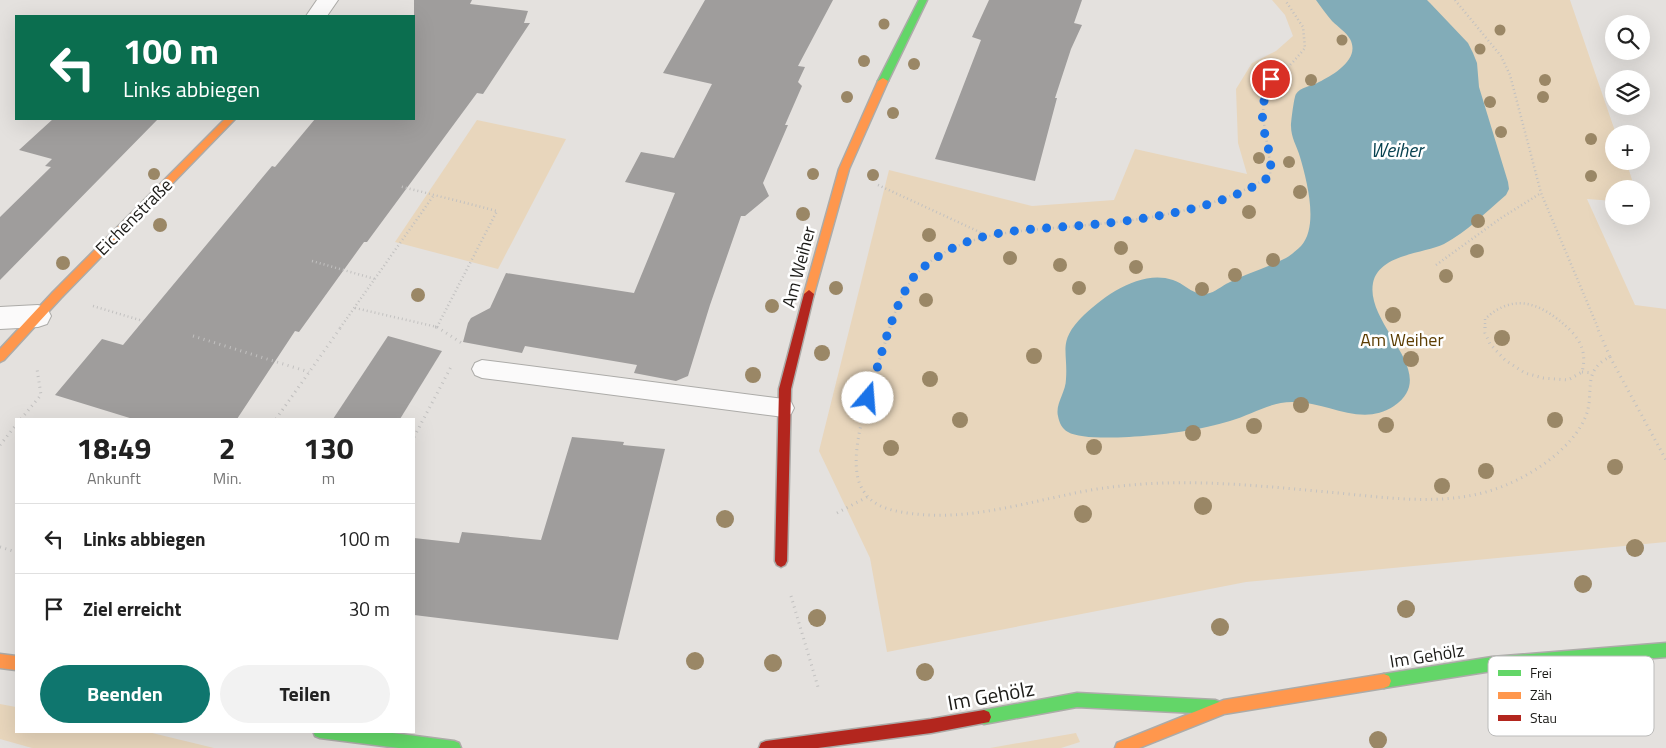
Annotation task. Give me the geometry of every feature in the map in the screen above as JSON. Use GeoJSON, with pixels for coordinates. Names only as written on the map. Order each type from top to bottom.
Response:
{"type":"FeatureCollection","features":[{"type":"Feature","properties":{"kind":"street"},"geometry":{"type":"LineString","coordinates":[[317,15],[328,0]]}},
{"type":"Feature","properties":{"kind":"street","name":"Am Weiher"},"geometry":{"type":"LineString","coordinates":[[781,561],[785,389],[792,360],[844,169],[897,50],[923,0]]}},
{"type":"Feature","properties":{"kind":"street","name":"Eichenstraße"},"geometry":{"type":"LineString","coordinates":[[0,357],[229,120]]}},
{"type":"Feature","properties":{"kind":"street"},"geometry":{"type":"LineString","coordinates":[[0,318],[38,316]]}},
{"type":"Feature","properties":{"kind":"street","name":"Im Gehölz"},"geometry":{"type":"LineString","coordinates":[[1591,656],[1666,650]]}},
{"type":"Feature","properties":{"kind":"street"},"geometry":{"type":"LineString","coordinates":[[0,661],[15,663]]}},
{"type":"Feature","properties":{"kind":"street","name":"Im Gehölz"},"geometry":{"type":"LineString","coordinates":[[766,748],[931,726],[1077,700],[1224,707],[1488,665]]}},
{"type":"Feature","properties":{"kind":"street","name":"Im Gehölz"},"geometry":{"type":"LineString","coordinates":[[1122,748],[1224,707]]}},
{"type":"Feature","properties":{"kind":"street"},"geometry":{"type":"LineString","coordinates":[[336,733],[454,748]]}},
{"type":"Feature","properties":{"kind":"lane"},"geometry":{"type":"LineString","coordinates":[[482,369],[784,408]]}},
{"type":"Feature","properties":{"kind":"path"},"geometry":{"type":"LineString","coordinates":[[1285,0],[1303,27],[1305,48],[1292,64],[1271,79],[1264,96],[1263,123],[1272,163],[1270,176],[1258,185],[1201,207],[1162,215],[1076,226],[1007,231],[986,235],[953,248],[930,262],[914,276],[900,299],[862,423],[855,464],[858,483],[867,497],[882,508],[922,517],[974,515],[1114,486],[1164,483],[1235,485],[1421,500],[1463,497],[1495,490],[1518,481],[1537,468],[1576,434],[1587,416],[1593,373],[1596,365],[1610,357]]}},
{"type":"Feature","properties":{"kind":"path"},"geometry":{"type":"LineString","coordinates":[[1455,0],[1501,56],[1510,75],[1541,193],[1610,357],[1666,460]]}},
{"type":"Feature","properties":{"kind":"path"},"geometry":{"type":"LineString","coordinates":[[878,185],[986,235]]}},
{"type":"Feature","properties":{"kind":"path"},"geometry":{"type":"LineString","coordinates":[[399,186],[497,211],[437,327]]}},
{"type":"Feature","properties":{"kind":"path"},"geometry":{"type":"LineString","coordinates":[[1436,265],[1519,204],[1541,193]]}},
{"type":"Feature","properties":{"kind":"path"},"geometry":{"type":"LineString","coordinates":[[277,418],[434,195]]}},
{"type":"Feature","properties":{"kind":"path"},"geometry":{"type":"LineString","coordinates":[[312,261],[375,278]]}},
{"type":"Feature","properties":{"kind":"path"},"geometry":{"type":"LineString","coordinates":[[1582,372],[1585,355],[1577,337],[1564,324],[1546,312],[1526,304],[1510,303],[1496,309],[1485,319],[1485,333],[1490,344],[1505,360],[1525,373],[1543,378],[1568,380],[1582,372],[1593,373]]}},
{"type":"Feature","properties":{"kind":"path"},"geometry":{"type":"LineString","coordinates":[[92,306],[143,321]]}},
{"type":"Feature","properties":{"kind":"path"},"geometry":{"type":"LineString","coordinates":[[355,308],[437,327],[464,343],[459,351]]}},
{"type":"Feature","properties":{"kind":"path"},"geometry":{"type":"LineString","coordinates":[[193,336],[310,372]]}},
{"type":"Feature","properties":{"kind":"path"},"geometry":{"type":"LineString","coordinates":[[415,435],[454,360]]}},
{"type":"Feature","properties":{"kind":"path"},"geometry":{"type":"LineString","coordinates":[[23,418],[41,395],[37,369]]}},
{"type":"Feature","properties":{"kind":"path"},"geometry":{"type":"LineString","coordinates":[[0,445],[15,426]]}},
{"type":"Feature","properties":{"kind":"path"},"geometry":{"type":"LineString","coordinates":[[837,513],[867,497]]}},
{"type":"Feature","properties":{"kind":"path"},"geometry":{"type":"LineString","coordinates":[[0,547],[15,552]]}},
{"type":"Feature","properties":{"kind":"path"},"geometry":{"type":"LineString","coordinates":[[781,561],[818,687]]}},
{"type":"Feature","properties":{"kind":"green space","name":"Am Weiher"},"geometry":{"type":"Polygon","coordinates":[[[1272,0],[1570,0],[1605,102],[1605,115],[1609,115],[1613,125],[1605,125],[1605,170],[1629,170],[1632,180],[1605,180],[1605,200],[1587,199],[1635,305],[1666,309],[1666,542],[1246,582],[887,652],[870,558],[819,451],[889,170],[1032,206],[1114,200],[1135,149],[1247,174],[1238,143],[1236,89],[1252,63],[1276,51],[1293,36],[1285,15],[1272,0]]]}},
{"type":"Feature","properties":{"kind":"green space"},"geometry":{"type":"Polygon","coordinates":[[[477,120],[566,139],[498,269],[395,242],[477,120]]]}},
{"type":"Feature","properties":{"kind":"green space"},"geometry":{"type":"Polygon","coordinates":[[[0,704],[15,707],[15,733],[152,733],[214,748],[32,748],[0,739],[0,704]]]}},
{"type":"Feature","properties":{"kind":"green space"},"geometry":{"type":"Polygon","coordinates":[[[1076,733],[1080,742],[1061,748],[990,748],[1076,733]]]}},
{"type":"Feature","properties":{"kind":"water","name":"Weiher"},"geometry":{"type":"Polygon","coordinates":[[[1316,0],[1427,0],[1468,43],[1473,53],[1477,63],[1479,87],[1508,182],[1509,189],[1506,195],[1461,234],[1444,244],[1403,256],[1384,266],[1377,273],[1373,283],[1374,299],[1380,316],[1406,364],[1410,379],[1407,393],[1394,406],[1382,412],[1369,415],[1292,402],[1268,406],[1219,424],[1174,433],[1107,438],[1077,435],[1068,432],[1061,425],[1057,411],[1066,384],[1067,340],[1074,326],[1100,301],[1123,287],[1148,278],[1173,280],[1194,292],[1209,293],[1233,280],[1286,258],[1301,246],[1309,227],[1310,203],[1303,167],[1291,130],[1295,96],[1300,90],[1338,71],[1349,60],[1352,53],[1352,46],[1348,36],[1332,21],[1316,0]]]}},
{"type":"Feature","properties":{"kind":"building"},"geometry":{"type":"Polygon","coordinates":[[[414,0],[472,0],[470,4],[528,11],[524,23],[530,23],[483,94],[477,93],[367,242],[364,242],[299,332],[295,331],[238,418],[130,418],[55,395],[102,339],[123,345],[272,166],[275,167],[314,120],[415,120],[414,0]]]}},
{"type":"Feature","properties":{"kind":"building"},"geometry":{"type":"Polygon","coordinates":[[[705,0],[833,0],[798,66],[805,67],[798,82],[802,86],[785,125],[788,125],[763,183],[769,196],[745,216],[741,216],[688,376],[676,381],[634,373],[637,365],[525,346],[522,353],[463,342],[471,318],[490,308],[506,273],[634,293],[675,193],[625,182],[641,152],[674,158],[712,84],[663,73],[705,0]]]}},
{"type":"Feature","properties":{"kind":"building"},"geometry":{"type":"Polygon","coordinates":[[[989,0],[1082,0],[1074,23],[1082,25],[1071,49],[1055,98],[1057,98],[1035,181],[935,159],[981,40],[972,37],[989,0]]]}},
{"type":"Feature","properties":{"kind":"building"},"geometry":{"type":"Polygon","coordinates":[[[52,120],[157,120],[0,280],[0,217],[51,167],[45,166],[52,159],[19,150],[52,120]]]}},
{"type":"Feature","properties":{"kind":"building"},"geometry":{"type":"Polygon","coordinates":[[[388,336],[442,351],[401,418],[334,418],[388,336]]]}},
{"type":"Feature","properties":{"kind":"building"},"geometry":{"type":"Polygon","coordinates":[[[572,437],[624,442],[623,445],[665,449],[618,640],[415,615],[415,538],[459,543],[462,532],[541,540],[572,437]]]}},
{"type":"Feature","properties":{"kind":"traffic: fast"},"geometry":{"type":"LineString","coordinates":[[883,81],[923,0]]}},
{"type":"Feature","properties":{"kind":"traffic: fast"},"geometry":{"type":"LineString","coordinates":[[1591,656],[1666,650]]}},
{"type":"Feature","properties":{"kind":"traffic: fast"},"geometry":{"type":"LineString","coordinates":[[1384,681],[1488,665]]}},
{"type":"Feature","properties":{"kind":"traffic: fast"},"geometry":{"type":"LineString","coordinates":[[984,717],[1077,700],[1215,707]]}},
{"type":"Feature","properties":{"kind":"traffic: fast"},"geometry":{"type":"LineString","coordinates":[[336,733],[454,748]]}},
{"type":"Feature","properties":{"kind":"traffic: slow"},"geometry":{"type":"LineString","coordinates":[[809,294],[844,169],[883,81]]}},
{"type":"Feature","properties":{"kind":"traffic: slow"},"geometry":{"type":"LineString","coordinates":[[0,357],[57,295],[229,120]]}},
{"type":"Feature","properties":{"kind":"traffic: slow"},"geometry":{"type":"LineString","coordinates":[[0,661],[15,663]]}},
{"type":"Feature","properties":{"kind":"traffic: slow"},"geometry":{"type":"LineString","coordinates":[[1122,748],[1224,707],[1384,681]]}},
{"type":"Feature","properties":{"kind":"traffic: jam"},"geometry":{"type":"LineString","coordinates":[[781,561],[785,389],[809,294]]}},
{"type":"Feature","properties":{"kind":"traffic: jam"},"geometry":{"type":"LineString","coordinates":[[766,748],[984,717]]}},
{"type":"Feature","properties":{"kind":"route"},"geometry":{"type":"LineString","coordinates":[[868,398],[900,299],[914,276],[946,251],[966,241],[1007,231],[1076,226],[1153,217],[1201,207],[1258,185],[1270,176],[1272,163],[1263,123],[1264,96],[1271,79]]}}]}
